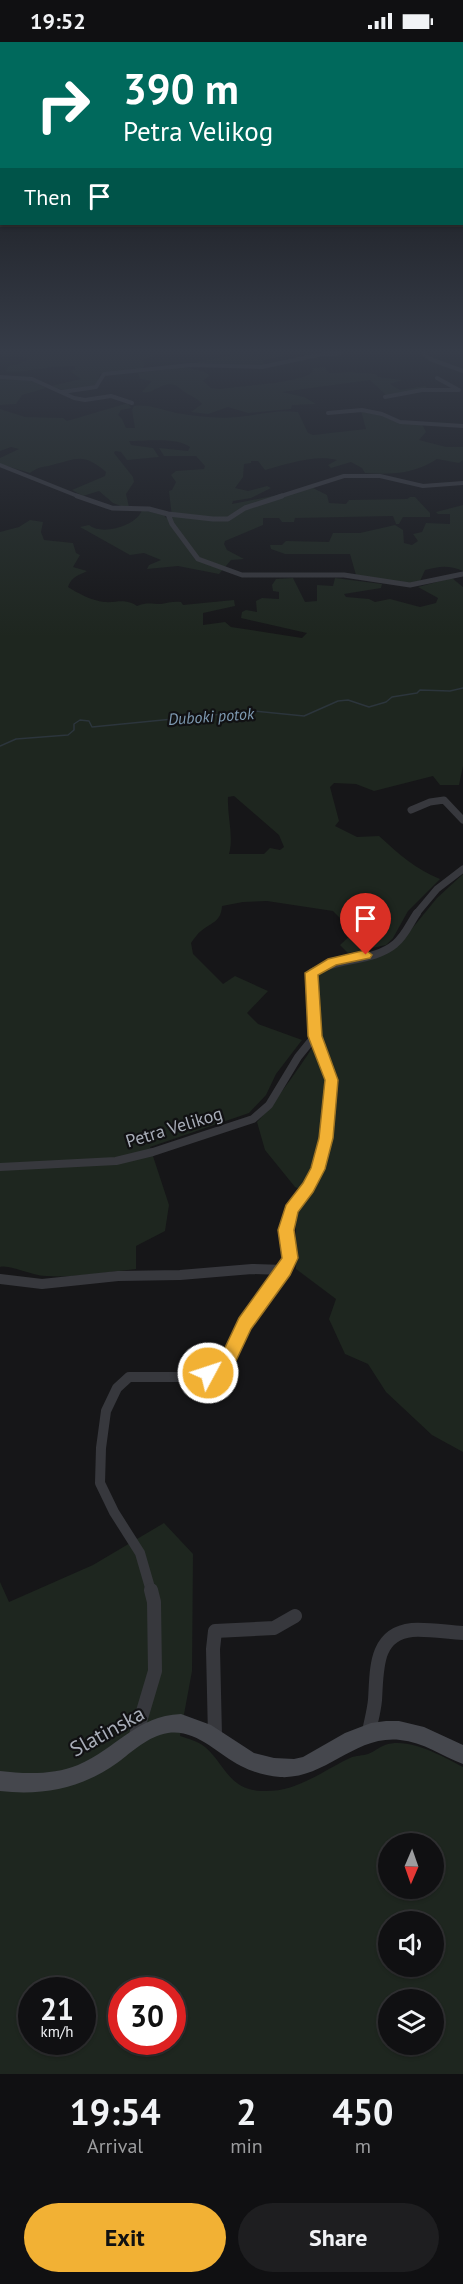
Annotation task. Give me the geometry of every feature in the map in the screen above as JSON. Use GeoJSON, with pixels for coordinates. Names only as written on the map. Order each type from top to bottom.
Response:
{"type":"FeatureCollection","features":[{"type":"Feature","properties":{"kind":"street"},"geometry":{"type":"LineString","coordinates":[[0,465],[32,476],[95,504],[120,509],[149,508],[168,514],[228,519],[245,508],[344,476],[380,476],[423,486],[463,483]]}},
{"type":"Feature","properties":{"kind":"street"},"geometry":{"type":"LineString","coordinates":[[168,514],[172,524],[198,559],[242,575],[344,575],[410,585],[463,574]]}},
{"type":"Feature","properties":{"kind":"street"},"geometry":{"type":"LineString","coordinates":[[411,810],[435,801],[446,801],[450,804],[453,813],[463,820]]}},
{"type":"Feature","properties":{"kind":"street"},"geometry":{"type":"LineString","coordinates":[[135,1738],[155,1671],[154,1602],[140,1553],[114,1512],[100,1483],[101,1448],[106,1411],[117,1388],[129,1377],[185,1377],[208,1373],[228,1359],[245,1323],[284,1270],[290,1258],[286,1230],[291,1209],[308,1188],[318,1169],[326,1138],[332,1080],[315,1036],[311,973],[333,962],[390,948],[399,941],[418,912],[449,877],[463,869]]}},
{"type":"Feature","properties":{"kind":"street","name":"Petra Velikog"},"geometry":{"type":"LineString","coordinates":[[0,1167],[116,1161],[153,1152],[253,1119],[269,1105],[298,1057],[315,1036]]}},
{"type":"Feature","properties":{"kind":"street"},"geometry":{"type":"LineString","coordinates":[[0,1279],[42,1284],[118,1276],[180,1275],[252,1269],[284,1270]]}},
{"type":"Feature","properties":{"kind":"street"},"geometry":{"type":"LineString","coordinates":[[215,1737],[213,1648],[215,1631],[274,1628],[295,1616]]}},
{"type":"Feature","properties":{"kind":"street"},"geometry":{"type":"LineString","coordinates":[[369,1734],[375,1704],[380,1651],[390,1637],[402,1632],[419,1630],[463,1633]]}},
{"type":"Feature","properties":{"kind":"street","name":"Slatinska"},"geometry":{"type":"LineString","coordinates":[[0,1781],[59,1779],[88,1770],[150,1729],[171,1724],[189,1726],[215,1737],[257,1764],[293,1769],[310,1763],[355,1738],[387,1728],[405,1730],[430,1738],[463,1755]]}},
{"type":"Feature","properties":{"kind":"shaded area"},"geometry":{"type":"Polygon","coordinates":[[[14,448],[152,448],[159,457],[127,460],[121,452],[115,451],[114,453],[133,477],[134,482],[126,494],[129,507],[126,508],[113,503],[99,491],[83,496],[72,490],[105,476],[106,472],[85,459],[74,459],[41,467],[30,473],[0,464],[0,458],[19,449],[14,448]]]}},
{"type":"Feature","properties":{"kind":"shaded area"},"geometry":{"type":"Polygon","coordinates":[[[159,448],[188,451],[190,448],[463,448],[463,460],[459,463],[437,459],[411,471],[384,474],[365,473],[362,468],[351,462],[331,468],[328,465],[337,460],[329,458],[301,460],[265,470],[258,461],[244,464],[243,477],[235,488],[248,491],[267,486],[271,488],[251,498],[233,501],[232,504],[313,488],[327,495],[329,503],[346,504],[349,500],[415,497],[430,513],[430,517],[403,517],[399,524],[396,524],[393,516],[295,518],[294,522],[282,522],[279,518],[263,518],[263,525],[225,541],[227,550],[244,559],[231,560],[219,574],[178,566],[147,569],[149,565],[161,560],[144,553],[130,555],[80,527],[89,525],[102,530],[118,528],[133,521],[142,510],[164,515],[166,518],[172,517],[169,491],[176,482],[171,475],[176,471],[204,469],[205,466],[196,456],[164,456],[159,448]]]}},
{"type":"Feature","properties":{"kind":"shaded area"},"geometry":{"type":"Polygon","coordinates":[[[463,505],[463,571],[449,567],[425,570],[420,581],[409,584],[356,575],[350,554],[285,554],[271,549],[270,545],[282,545],[286,541],[329,542],[333,533],[360,533],[395,525],[403,530],[404,543],[412,545],[418,541],[413,534],[422,532],[426,523],[450,524],[450,514],[436,512],[463,505]]]}},
{"type":"Feature","properties":{"kind":"shaded area"},"geometry":{"type":"Polygon","coordinates":[[[30,520],[43,522],[41,532],[44,540],[73,543],[76,553],[80,555],[73,567],[87,571],[73,578],[68,587],[95,600],[125,601],[137,606],[175,602],[181,602],[183,605],[234,600],[235,606],[203,613],[203,625],[225,622],[231,627],[302,638],[307,633],[241,618],[242,612],[246,610],[257,612],[256,601],[262,598],[279,599],[279,592],[273,591],[272,585],[276,579],[293,578],[305,602],[317,601],[317,585],[333,586],[335,578],[382,584],[381,588],[344,594],[346,597],[369,599],[375,602],[390,599],[420,607],[436,603],[438,598],[418,587],[452,578],[463,587],[463,766],[459,785],[440,785],[433,776],[374,791],[356,784],[334,783],[330,787],[339,821],[335,826],[357,837],[379,836],[415,866],[440,879],[408,911],[393,938],[386,945],[348,953],[340,945],[354,932],[333,911],[267,901],[222,906],[218,919],[201,931],[191,943],[193,954],[223,984],[235,976],[268,991],[247,1013],[258,1024],[302,1040],[276,1074],[266,1095],[249,1113],[150,1147],[169,1205],[165,1231],[136,1246],[136,1269],[57,1276],[0,1267],[0,532],[19,527],[30,520]],[[234,796],[228,797],[231,840],[229,854],[264,854],[270,848],[280,850],[284,847],[279,835],[234,796]]]}},
{"type":"Feature","properties":{"kind":"shaded area"},"geometry":{"type":"Polygon","coordinates":[[[463,874],[463,1452],[432,1435],[386,1392],[368,1364],[345,1354],[329,1319],[336,1299],[296,1269],[296,1217],[308,1193],[295,1187],[265,1150],[257,1122],[292,1078],[320,1032],[315,987],[317,972],[401,942],[437,898],[463,874]]]}},
{"type":"Feature","properties":{"kind":"shaded area"},"geometry":{"type":"Polygon","coordinates":[[[164,1523],[193,1554],[192,1671],[180,1736],[205,1747],[234,1781],[241,1786],[261,1791],[286,1789],[307,1781],[350,1758],[368,1754],[395,1743],[425,1749],[463,1767],[463,2074],[0,2074],[0,1582],[9,1602],[93,1565],[164,1523]]]}},
{"type":"Feature","properties":{"kind":"waterway","name":"Duboki potok"},"geometry":{"type":"LineString","coordinates":[[0,746],[16,739],[68,735],[74,730],[74,724],[80,720],[89,721],[92,727],[254,711],[304,716],[338,701],[348,700],[369,707],[386,702],[392,697],[417,693],[420,690],[450,691],[463,688]]}},
{"type":"Feature","properties":{"kind":"route"},"geometry":{"type":"LineString","coordinates":[[208,1373],[228,1359],[245,1323],[284,1270],[290,1258],[286,1230],[291,1209],[308,1188],[318,1169],[326,1138],[332,1080],[315,1036],[311,973],[333,962],[366,955]]}}]}
